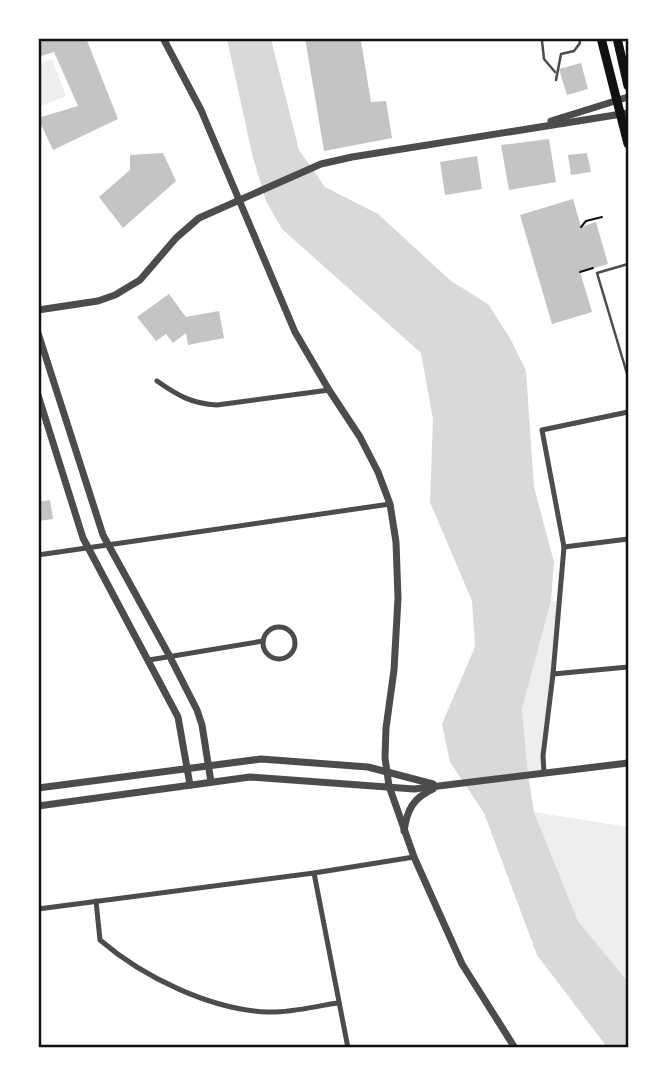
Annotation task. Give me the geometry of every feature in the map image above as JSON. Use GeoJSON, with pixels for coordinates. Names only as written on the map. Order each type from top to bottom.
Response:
{"type":"FeatureCollection","features":[{"type":"Feature","properties":{"kind":"main road"},"geometry":{"type":"LineString","coordinates":[[601,38],[617,99],[624,114],[628,144]]}},
{"type":"Feature","properties":{"kind":"main road"},"geometry":{"type":"LineString","coordinates":[[617,38],[628,86]]}},
{"type":"Feature","properties":{"kind":"street"},"geometry":{"type":"LineString","coordinates":[[163,38],[201,110],[295,332],[360,438],[378,472],[390,504],[396,542],[398,598],[394,670],[386,728],[386,771],[389,786],[414,857],[462,964],[515,1048]]}},
{"type":"Feature","properties":{"kind":"street"},"geometry":{"type":"LineString","coordinates":[[530,128],[628,97]]}},
{"type":"Feature","properties":{"kind":"street"},"geometry":{"type":"LineString","coordinates":[[38,310],[98,301],[128,288],[153,267],[187,227],[209,213],[321,164],[624,114]]}},
{"type":"Feature","properties":{"kind":"street"},"geometry":{"type":"LineString","coordinates":[[38,333],[103,535],[197,710],[211,782]]}},
{"type":"Feature","properties":{"kind":"street"},"geometry":{"type":"LineString","coordinates":[[157,381],[183,399],[217,405],[329,390]]}},
{"type":"Feature","properties":{"kind":"street"},"geometry":{"type":"LineString","coordinates":[[38,395],[87,548],[178,717],[190,785]]}},
{"type":"Feature","properties":{"kind":"street"},"geometry":{"type":"LineString","coordinates":[[544,774],[543,756],[564,547],[542,430],[628,412]]}},
{"type":"Feature","properties":{"kind":"street"},"geometry":{"type":"LineString","coordinates":[[38,555],[390,504]]}},
{"type":"Feature","properties":{"kind":"street"},"geometry":{"type":"LineString","coordinates":[[564,547],[628,539]]}},
{"type":"Feature","properties":{"kind":"street"},"geometry":{"type":"LineString","coordinates":[[284,627],[293,635],[295,647],[290,655],[278,659],[267,653],[263,640],[271,628],[284,627]]}},
{"type":"Feature","properties":{"kind":"street"},"geometry":{"type":"LineString","coordinates":[[149,660],[263,640]]}},
{"type":"Feature","properties":{"kind":"street"},"geometry":{"type":"LineString","coordinates":[[553,674],[628,667]]}},
{"type":"Feature","properties":{"kind":"street"},"geometry":{"type":"LineString","coordinates":[[38,788],[261,759],[368,767],[441,786]]}},
{"type":"Feature","properties":{"kind":"street"},"geometry":{"type":"LineString","coordinates":[[38,806],[266,776],[414,789],[628,763]]}},
{"type":"Feature","properties":{"kind":"street"},"geometry":{"type":"LineString","coordinates":[[404,832],[406,817],[413,802],[422,794],[441,786]]}},
{"type":"Feature","properties":{"kind":"street"},"geometry":{"type":"LineString","coordinates":[[38,909],[314,873],[414,857]]}},
{"type":"Feature","properties":{"kind":"street"},"geometry":{"type":"LineString","coordinates":[[314,873],[348,1048]]}},
{"type":"Feature","properties":{"kind":"street"},"geometry":{"type":"LineString","coordinates":[[96,901],[100,940],[113,951],[169,984],[224,1006],[270,1013],[338,1003]]}},
{"type":"Feature","properties":{"kind":"lane"},"geometry":{"type":"LineString","coordinates":[[544,38],[544,59],[555,72]]}},
{"type":"Feature","properties":{"kind":"lane"},"geometry":{"type":"LineString","coordinates":[[556,80],[561,54],[574,51],[580,43],[579,38]]}},
{"type":"Feature","properties":{"kind":"lane"},"geometry":{"type":"LineString","coordinates":[[628,264],[597,273],[628,377]]}},
{"type":"Feature","properties":{"kind":"path"},"geometry":{"type":"LineString","coordinates":[[581,227],[586,221],[601,217]]}},
{"type":"Feature","properties":{"kind":"shaded area"},"geometry":{"type":"Polygon","coordinates":[[[227,39],[271,39],[299,150],[325,187],[378,214],[451,281],[488,304],[510,338],[526,371],[534,487],[554,562],[551,601],[522,709],[528,775],[534,812],[578,921],[628,982],[628,1047],[607,1047],[537,955],[484,813],[450,762],[442,724],[475,647],[472,601],[430,502],[433,419],[421,353],[282,229],[266,201],[252,154],[227,39]]]}},
{"type":"Feature","properties":{"kind":"shaded area"},"geometry":{"type":"Polygon","coordinates":[[[52,59],[66,96],[41,106],[39,64],[52,59]]]}},
{"type":"Feature","properties":{"kind":"shaded area"},"geometry":{"type":"Polygon","coordinates":[[[551,601],[559,601],[543,756],[544,773],[528,775],[522,709],[551,601]]]}},
{"type":"Feature","properties":{"kind":"shaded area"},"geometry":{"type":"Polygon","coordinates":[[[534,812],[628,827],[628,982],[578,921],[534,812]]]}},
{"type":"Feature","properties":{"kind":"building"},"geometry":{"type":"Polygon","coordinates":[[[38,38],[86,38],[118,119],[53,150],[38,118],[78,106],[54,52],[38,57],[38,38]]]}},
{"type":"Feature","properties":{"kind":"building"},"geometry":{"type":"Polygon","coordinates":[[[305,38],[367,38],[361,41],[371,102],[386,101],[392,138],[324,151],[305,38]]]}},
{"type":"Feature","properties":{"kind":"building"},"geometry":{"type":"Polygon","coordinates":[[[581,63],[588,89],[567,95],[559,69],[581,63]]]}},
{"type":"Feature","properties":{"kind":"building"},"geometry":{"type":"Polygon","coordinates":[[[549,139],[556,182],[509,190],[501,145],[549,139]]]}},
{"type":"Feature","properties":{"kind":"building"},"geometry":{"type":"Polygon","coordinates":[[[163,153],[176,181],[123,228],[99,197],[130,170],[130,155],[163,153]]]}},
{"type":"Feature","properties":{"kind":"building"},"geometry":{"type":"Polygon","coordinates":[[[587,153],[591,172],[571,175],[568,155],[587,153]]]}},
{"type":"Feature","properties":{"kind":"building"},"geometry":{"type":"Polygon","coordinates":[[[477,156],[482,189],[445,195],[440,162],[477,156]]]}},
{"type":"Feature","properties":{"kind":"building"},"geometry":{"type":"Polygon","coordinates":[[[573,199],[581,227],[596,222],[608,264],[580,272],[592,312],[552,324],[520,215],[573,199]]]}},
{"type":"Feature","properties":{"kind":"building"},"geometry":{"type":"Polygon","coordinates":[[[169,294],[186,317],[219,311],[224,338],[188,345],[186,333],[173,343],[166,334],[156,341],[137,317],[169,294]]]}},
{"type":"Feature","properties":{"kind":"building"},"geometry":{"type":"Polygon","coordinates":[[[50,500],[53,519],[38,521],[38,502],[50,500]]]}}]}
